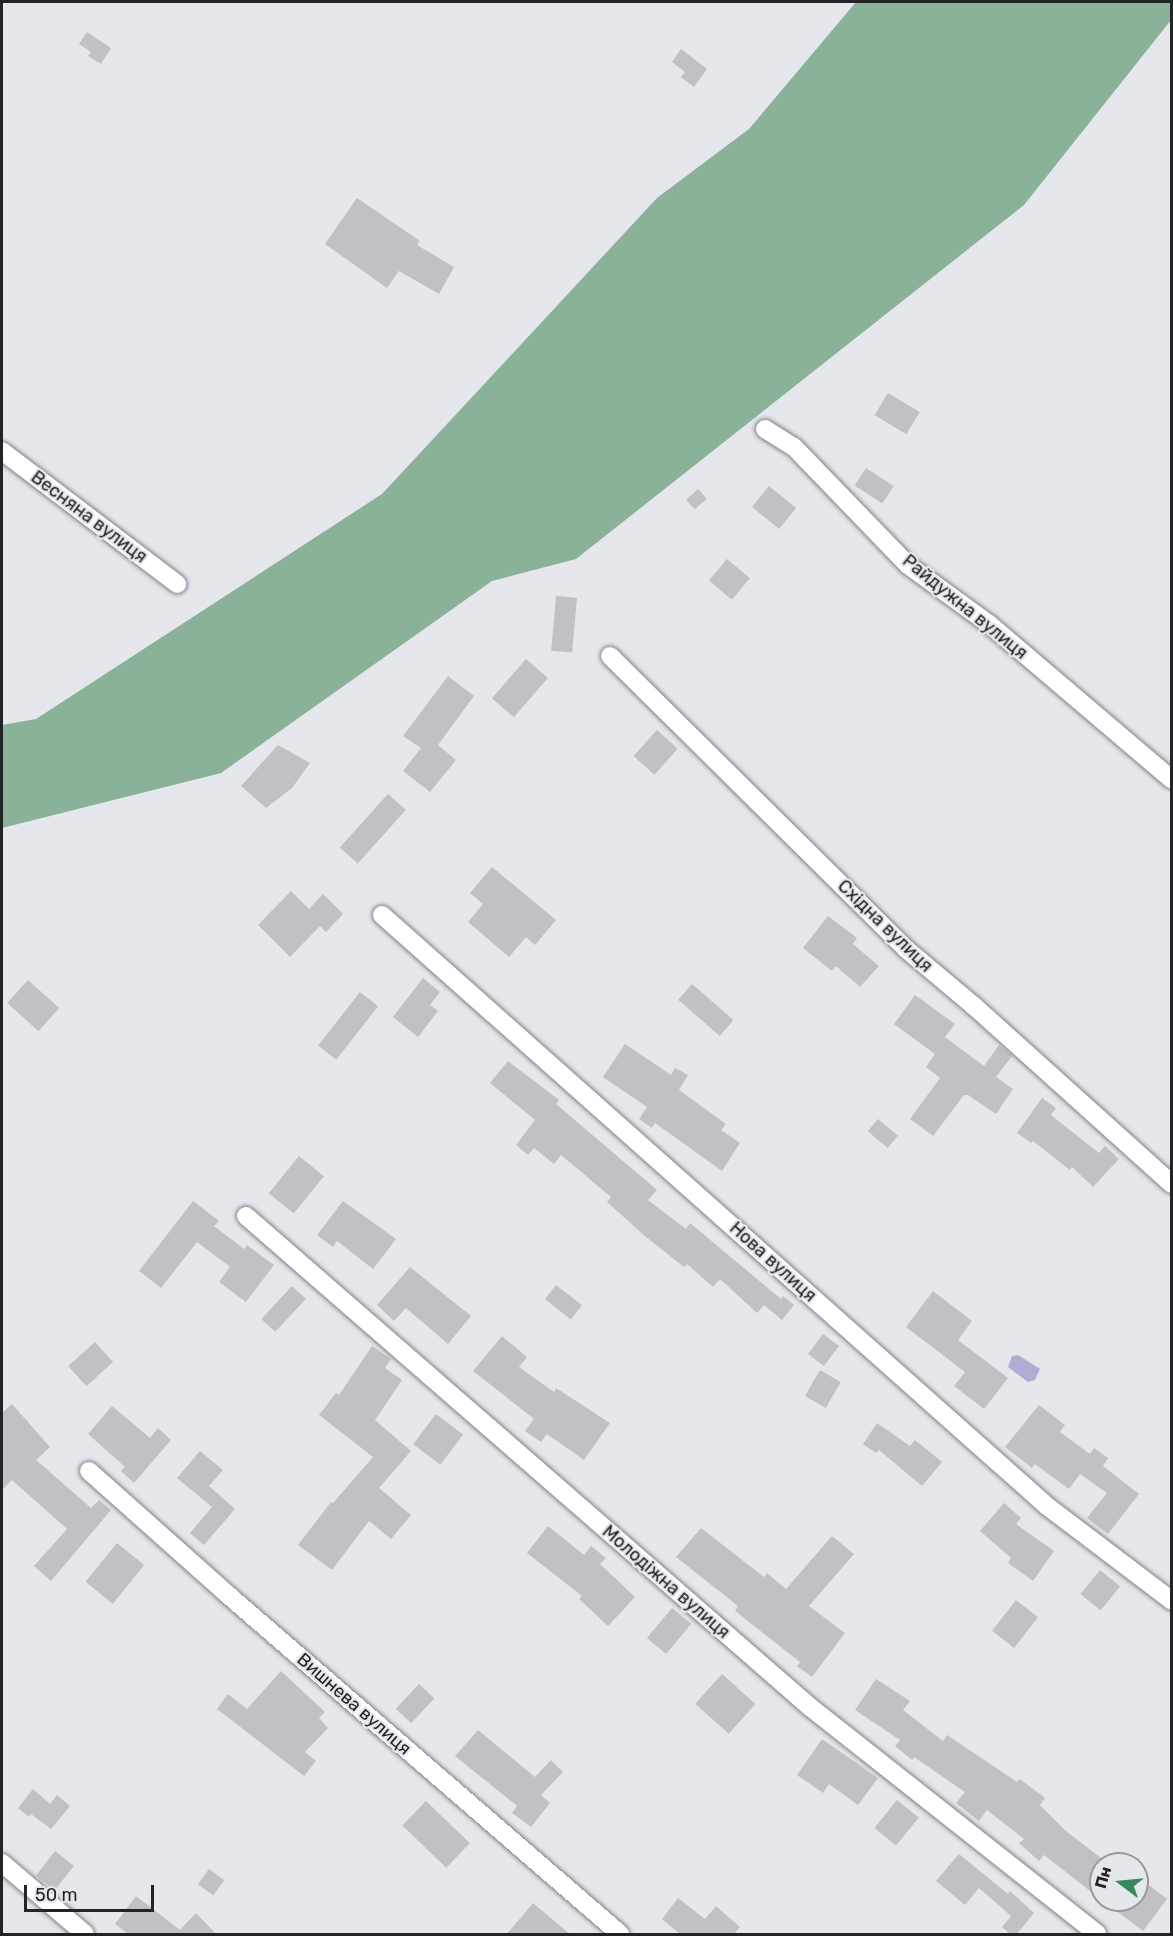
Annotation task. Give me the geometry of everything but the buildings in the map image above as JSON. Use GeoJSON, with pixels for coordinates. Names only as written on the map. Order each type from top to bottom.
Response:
{"type":"FeatureCollection","features":[{"type":"Feature","properties":{"kind":"street","name":"Райдужна вулиця"},"geometry":{"type":"LineString","coordinates":[[765,429],[794,447],[908,565],[989,624],[1172,780]]}},
{"type":"Feature","properties":{"kind":"street","name":"Весняна вулиця"},"geometry":{"type":"LineString","coordinates":[[2,451],[177,584]]}},
{"type":"Feature","properties":{"kind":"street","name":"Східна вулиця"},"geometry":{"type":"LineString","coordinates":[[610,656],[906,949],[974,1006],[1172,1184]]}},
{"type":"Feature","properties":{"kind":"street","name":"Нова вулиця"},"geometry":{"type":"LineString","coordinates":[[382,915],[1047,1506],[1172,1601]]}},
{"type":"Feature","properties":{"kind":"street","name":"Молодіжна вулиця"},"geometry":{"type":"LineString","coordinates":[[246,1216],[810,1707],[1097,1935]]}},
{"type":"Feature","properties":{"kind":"street","name":"Вишнева вулиця"},"geometry":{"type":"LineString","coordinates":[[89,1471],[226,1594],[620,1935]]}},
{"type":"Feature","properties":{"kind":"street"},"geometry":{"type":"LineString","coordinates":[[2,1863],[85,1935]]}},
{"type":"Feature","properties":{"kind":"green space"},"geometry":{"type":"Polygon","coordinates":[[[856,2],[1171,2],[1171,20],[1024,205],[576,559],[492,581],[221,773],[2,828],[2,725],[36,719],[382,494],[657,198],[749,129],[856,2]]]}},
{"type":"Feature","properties":{"kind":"water"},"geometry":{"type":"Polygon","coordinates":[[[1018,1355],[1040,1369],[1035,1380],[1028,1382],[1008,1367],[1012,1356],[1018,1355]]]}}]}
